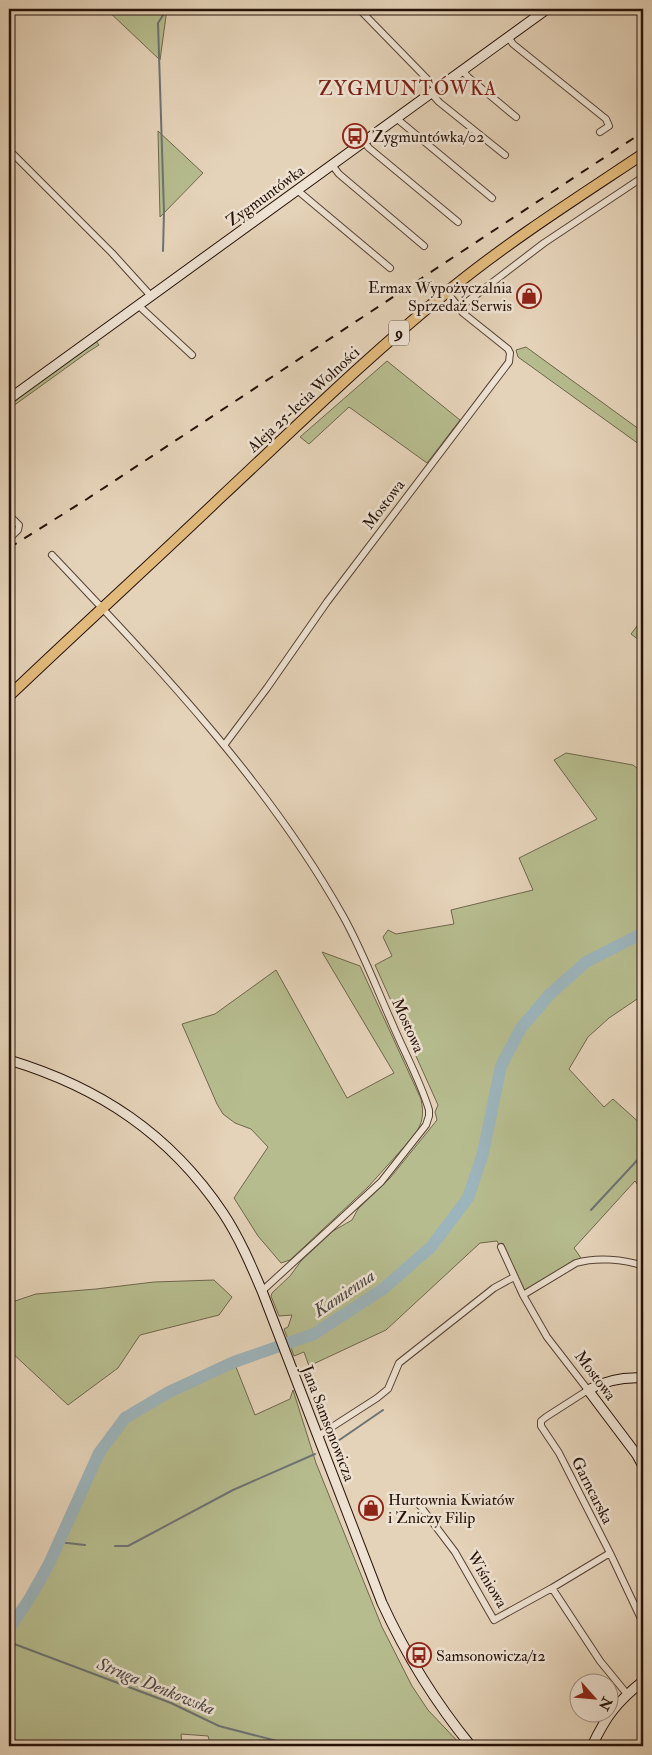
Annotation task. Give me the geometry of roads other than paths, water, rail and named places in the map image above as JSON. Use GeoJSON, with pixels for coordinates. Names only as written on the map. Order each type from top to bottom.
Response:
{"type":"FeatureCollection","features":[{"type":"Feature","properties":{"kind":"main road","name":"Aleja 25-lecia Wolności"},"geometry":{"type":"LineString","coordinates":[[9,696],[365,361],[447,292],[542,222],[643,154]]}},
{"type":"Feature","properties":{"kind":"street"},"geometry":{"type":"LineString","coordinates":[[359,9],[434,91],[439,102],[505,155]]}},
{"type":"Feature","properties":{"kind":"street","name":"Zygmuntówka"},"geometry":{"type":"LineString","coordinates":[[9,399],[547,9]]}},
{"type":"Feature","properties":{"kind":"street"},"geometry":{"type":"LineString","coordinates":[[508,37],[513,44],[606,119],[609,126],[600,132]]}},
{"type":"Feature","properties":{"kind":"street"},"geometry":{"type":"LineString","coordinates":[[462,70],[471,80],[516,117]]}},
{"type":"Feature","properties":{"kind":"street"},"geometry":{"type":"LineString","coordinates":[[396,118],[492,198]]}},
{"type":"Feature","properties":{"kind":"street"},"geometry":{"type":"LineString","coordinates":[[363,141],[458,222]]}},
{"type":"Feature","properties":{"kind":"street"},"geometry":{"type":"LineString","coordinates":[[9,150],[112,253],[151,296]]}},
{"type":"Feature","properties":{"kind":"street"},"geometry":{"type":"LineString","coordinates":[[332,166],[424,246]]}},
{"type":"Feature","properties":{"kind":"street"},"geometry":{"type":"LineString","coordinates":[[459,308],[544,243],[643,177]]}},
{"type":"Feature","properties":{"kind":"street"},"geometry":{"type":"LineString","coordinates":[[298,190],[390,268]]}},
{"type":"Feature","properties":{"kind":"street","name":"Mostowa"},"geometry":{"type":"LineString","coordinates":[[225,744],[327,602],[509,362],[510,353],[508,349],[459,308],[447,292]]}},
{"type":"Feature","properties":{"kind":"street"},"geometry":{"type":"LineString","coordinates":[[138,306],[192,355]]}},
{"type":"Feature","properties":{"kind":"street"},"geometry":{"type":"LineString","coordinates":[[9,515],[19,525],[18,530],[9,539]]}},
{"type":"Feature","properties":{"kind":"street","name":"Mostowa"},"geometry":{"type":"LineString","coordinates":[[52,555],[225,744],[301,849],[354,936],[429,1110],[426,1126],[381,1182],[262,1291]]}},
{"type":"Feature","properties":{"kind":"street","name":"Jana Samsonowicza"},"geometry":{"type":"LineString","coordinates":[[9,1060],[44,1071],[97,1096],[126,1114],[167,1148],[203,1186],[224,1214],[262,1291],[275,1323],[382,1603],[395,1631],[430,1692],[471,1746]]}},
{"type":"Feature","properties":{"kind":"street","name":"Mostowa"},"geometry":{"type":"LineString","coordinates":[[501,1248],[523,1295],[547,1336],[637,1455],[643,1466]]}},
{"type":"Feature","properties":{"kind":"street"},"geometry":{"type":"LineString","coordinates":[[523,1295],[576,1263],[583,1261],[603,1260],[643,1266]]}},
{"type":"Feature","properties":{"kind":"street"},"geometry":{"type":"LineString","coordinates":[[318,1436],[377,1398],[388,1389],[399,1363],[494,1288],[514,1277]]}},
{"type":"Feature","properties":{"kind":"street"},"geometry":{"type":"LineString","coordinates":[[588,1390],[604,1381],[621,1378],[643,1378]]}},
{"type":"Feature","properties":{"kind":"street","name":"Garncarska"},"geometry":{"type":"LineString","coordinates":[[588,1390],[546,1417],[541,1421],[541,1426],[559,1453],[643,1623]]}},
{"type":"Feature","properties":{"kind":"street","name":"Wiśniowa"},"geometry":{"type":"LineString","coordinates":[[418,1503],[455,1552],[494,1620],[610,1553]]}},
{"type":"Feature","properties":{"kind":"street"},"geometry":{"type":"LineString","coordinates":[[552,1588],[600,1661],[627,1694]]}},
{"type":"Feature","properties":{"kind":"street"},"geometry":{"type":"LineString","coordinates":[[592,1746],[610,1712],[643,1681]]}},
{"type":"Feature","properties":{"kind":"waterway"},"geometry":{"type":"LineString","coordinates":[[163,251],[164,212],[158,23],[167,9]]}},
{"type":"Feature","properties":{"kind":"waterway","name":"Kamienna"},"geometry":{"type":"LineString","coordinates":[[9,1629],[30,1598],[49,1564],[99,1453],[125,1418],[169,1392],[234,1362],[314,1334],[383,1289],[431,1247],[468,1198],[483,1153],[501,1066],[521,1028],[550,994],[586,962],[643,933]]}},
{"type":"Feature","properties":{"kind":"waterway"},"geometry":{"type":"LineString","coordinates":[[591,1210],[643,1154]]}},
{"type":"Feature","properties":{"kind":"waterway"},"geometry":{"type":"LineString","coordinates":[[335,1443],[383,1410]]}},
{"type":"Feature","properties":{"kind":"waterway"},"geometry":{"type":"LineString","coordinates":[[115,1546],[128,1546],[233,1490],[315,1454]]}},
{"type":"Feature","properties":{"kind":"waterway"},"geometry":{"type":"LineString","coordinates":[[58,1542],[85,1545]]}},
{"type":"Feature","properties":{"kind":"waterway","name":"Struga Denkowska"},"geometry":{"type":"LineString","coordinates":[[9,1642],[171,1703],[219,1726],[296,1746]]}},
{"type":"Feature","properties":{"kind":"railway"},"geometry":{"type":"LineString","coordinates":[[9,548],[87,499],[643,132]]}},
{"type":"Feature","properties":{"kind":"place","name":"Zygmuntówka/02"},"geometry":{"type":"Point","coordinates":[355,136]}},
{"type":"Feature","properties":{"kind":"place","name":"Ermax Wypożyczalnia Sprzedaż Serwis"},"geometry":{"type":"Point","coordinates":[529,296]}},
{"type":"Feature","properties":{"kind":"place","name":"Hurtownia Kwiatów i Zniczy Filip"},"geometry":{"type":"Point","coordinates":[371,1508]}},
{"type":"Feature","properties":{"kind":"place","name":"Samsonowicza/12"},"geometry":{"type":"Point","coordinates":[419,1655]}},
{"type":"Feature","properties":{"kind":"district","name":"ZYGMUNTÓWKA"},"geometry":{"type":"Point","coordinates":[408,88]}}]}
